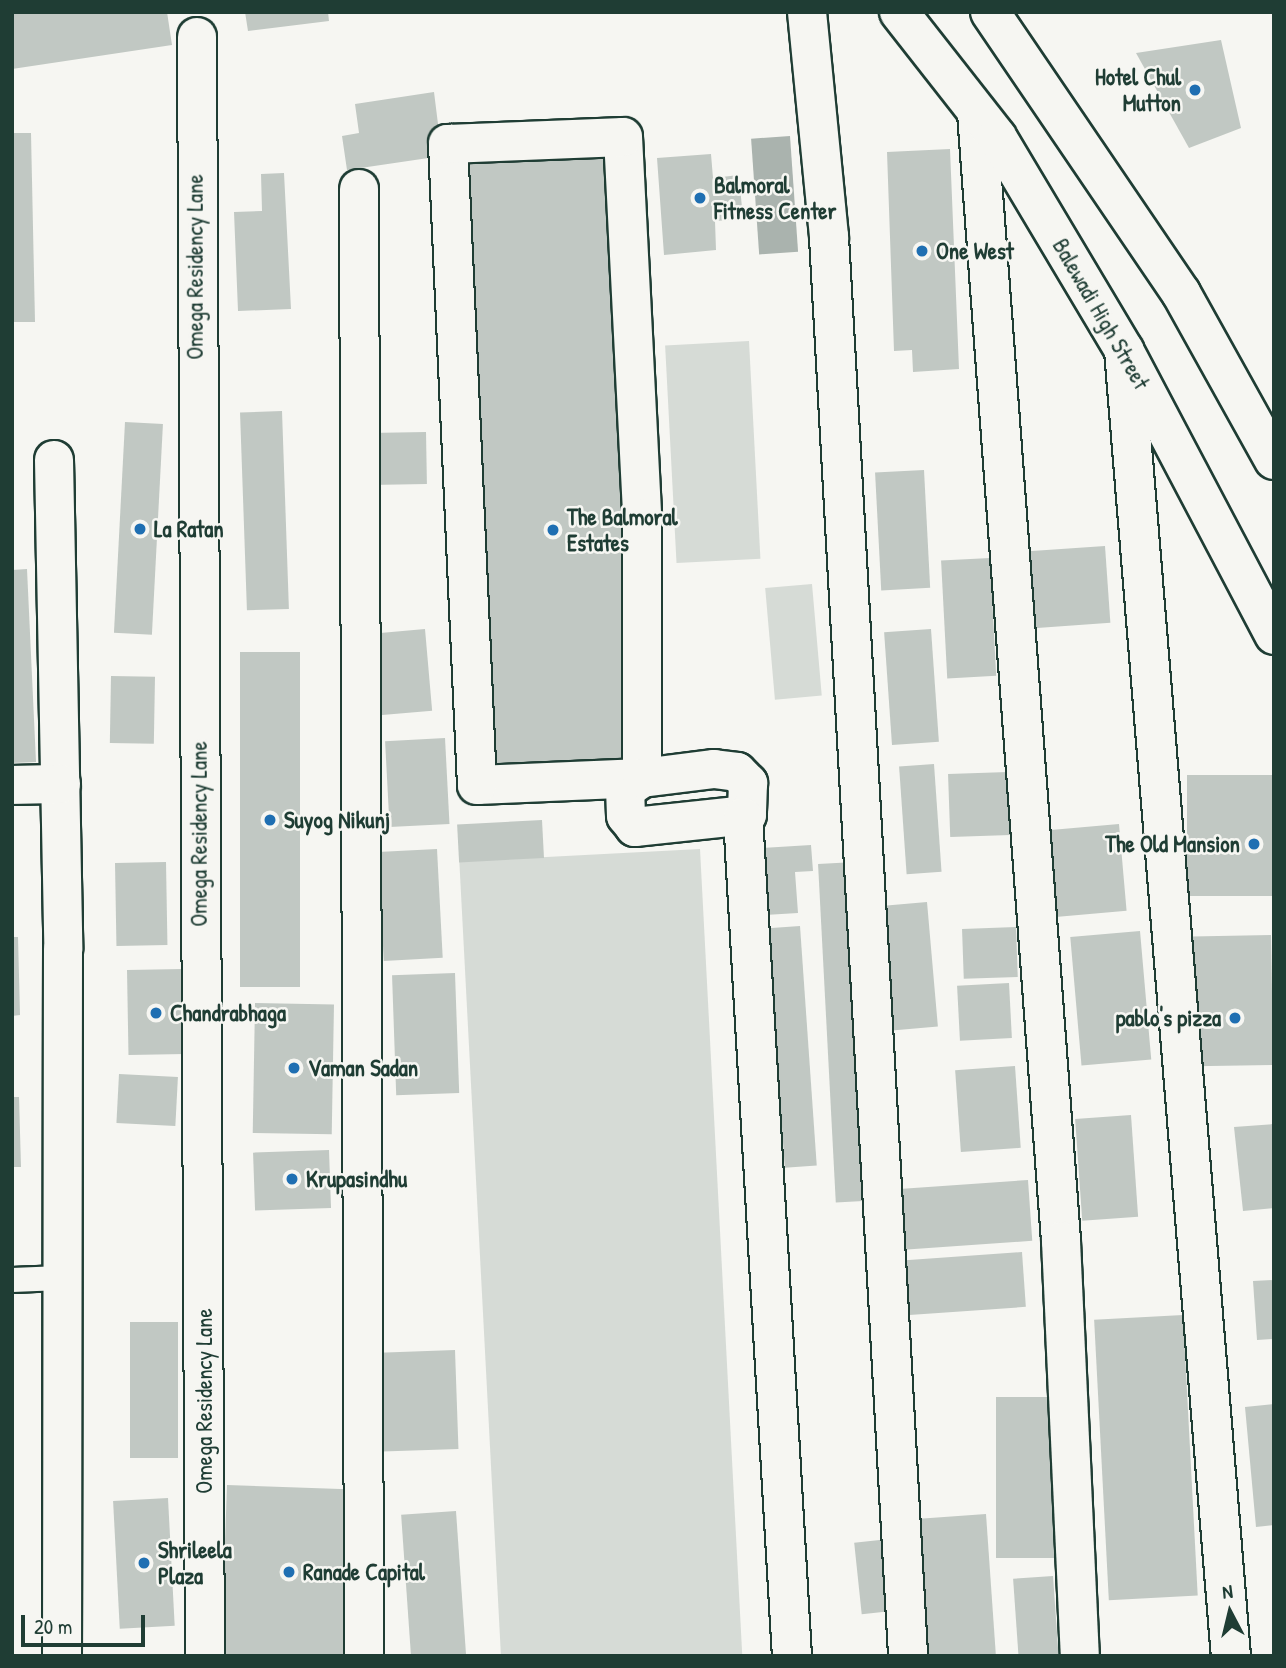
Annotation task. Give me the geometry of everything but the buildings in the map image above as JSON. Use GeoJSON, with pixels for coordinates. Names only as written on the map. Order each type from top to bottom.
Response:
{"type":"FeatureCollection","features":[{"type":"Feature","properties":{"kind":"street"},"geometry":{"type":"LineString","coordinates":[[807,12],[830,251],[908,1656]]}},
{"type":"Feature","properties":{"kind":"street","name":"Balewadi High Street"},"geometry":{"type":"LineString","coordinates":[[899,12],[977,113],[1124,351],[1274,635]]}},
{"type":"Feature","properties":{"kind":"street"},"geometry":{"type":"LineString","coordinates":[[990,12],[1181,293],[1274,460]]}},
{"type":"Feature","properties":{"kind":"street","name":"Omega Residency Lane"},"geometry":{"type":"LineString","coordinates":[[198,24],[194,98],[205,1656]]}},
{"type":"Feature","properties":{"kind":"street"},"geometry":{"type":"LineString","coordinates":[[977,113],[1061,1241],[1080,1656]]}},
{"type":"Feature","properties":{"kind":"street"},"geometry":{"type":"LineString","coordinates":[[642,778],[642,518],[624,137],[448,144],[477,785],[642,778],[737,772],[750,790],[743,817],[792,1656]]}},
{"type":"Feature","properties":{"kind":"street"},"geometry":{"type":"LineString","coordinates":[[359,188],[364,1656]]}},
{"type":"Feature","properties":{"kind":"street"},"geometry":{"type":"LineString","coordinates":[[1124,351],[1231,1656]]}},
{"type":"Feature","properties":{"kind":"street"},"geometry":{"type":"LineString","coordinates":[[54,460],[61,784],[62,1656]]}},
{"type":"Feature","properties":{"kind":"street"},"geometry":{"type":"LineString","coordinates":[[642,778],[625,790],[622,803],[635,827],[743,817]]}},
{"type":"Feature","properties":{"kind":"street"},"geometry":{"type":"LineString","coordinates":[[12,785],[61,784]]}},
{"type":"Feature","properties":{"kind":"lane"},"geometry":{"type":"LineString","coordinates":[[12,1280],[61,1278]]}},
{"type":"Feature","properties":{"kind":"shaded area"},"geometry":{"type":"Polygon","coordinates":[[[790,136],[798,252],[759,254],[751,139],[790,136]]]}},
{"type":"Feature","properties":{"kind":"shaded area"},"geometry":{"type":"Polygon","coordinates":[[[749,341],[760,559],[677,563],[665,345],[749,341]]]}},
{"type":"Feature","properties":{"kind":"shaded area"},"geometry":{"type":"Polygon","coordinates":[[[812,584],[822,696],[775,700],[765,588],[812,584]]]}},
{"type":"Feature","properties":{"kind":"shaded area"},"geometry":{"type":"Polygon","coordinates":[[[700,849],[742,1656],[501,1656],[459,862],[700,849]]]}},
{"type":"Feature","properties":{"kind":"place","name":"Hotel Chul Mutton"},"geometry":{"type":"Point","coordinates":[1195,90]}},
{"type":"Feature","properties":{"kind":"place","name":"Balmoral Fitness Center"},"geometry":{"type":"Point","coordinates":[700,198]}},
{"type":"Feature","properties":{"kind":"place","name":"One West"},"geometry":{"type":"Point","coordinates":[922,251]}},
{"type":"Feature","properties":{"kind":"place","name":"La Ratan"},"geometry":{"type":"Point","coordinates":[140,529]}},
{"type":"Feature","properties":{"kind":"place","name":"The Balmoral Estates"},"geometry":{"type":"Point","coordinates":[553,530]}},
{"type":"Feature","properties":{"kind":"place","name":"Suyog Nikunj"},"geometry":{"type":"Point","coordinates":[270,820]}},
{"type":"Feature","properties":{"kind":"place","name":"The Old Mansion"},"geometry":{"type":"Point","coordinates":[1254,844]}},
{"type":"Feature","properties":{"kind":"place","name":"Chandrabhaga"},"geometry":{"type":"Point","coordinates":[156,1013]}},
{"type":"Feature","properties":{"kind":"place","name":"pablo's pizza"},"geometry":{"type":"Point","coordinates":[1235,1018]}},
{"type":"Feature","properties":{"kind":"place","name":"Vaman Sadan"},"geometry":{"type":"Point","coordinates":[294,1068]}},
{"type":"Feature","properties":{"kind":"place","name":"Krupasindhu"},"geometry":{"type":"Point","coordinates":[292,1179]}},
{"type":"Feature","properties":{"kind":"place","name":"Shrileela Plaza"},"geometry":{"type":"Point","coordinates":[144,1563]}},
{"type":"Feature","properties":{"kind":"place","name":"Ranade Capital"},"geometry":{"type":"Point","coordinates":[289,1572]}}]}
